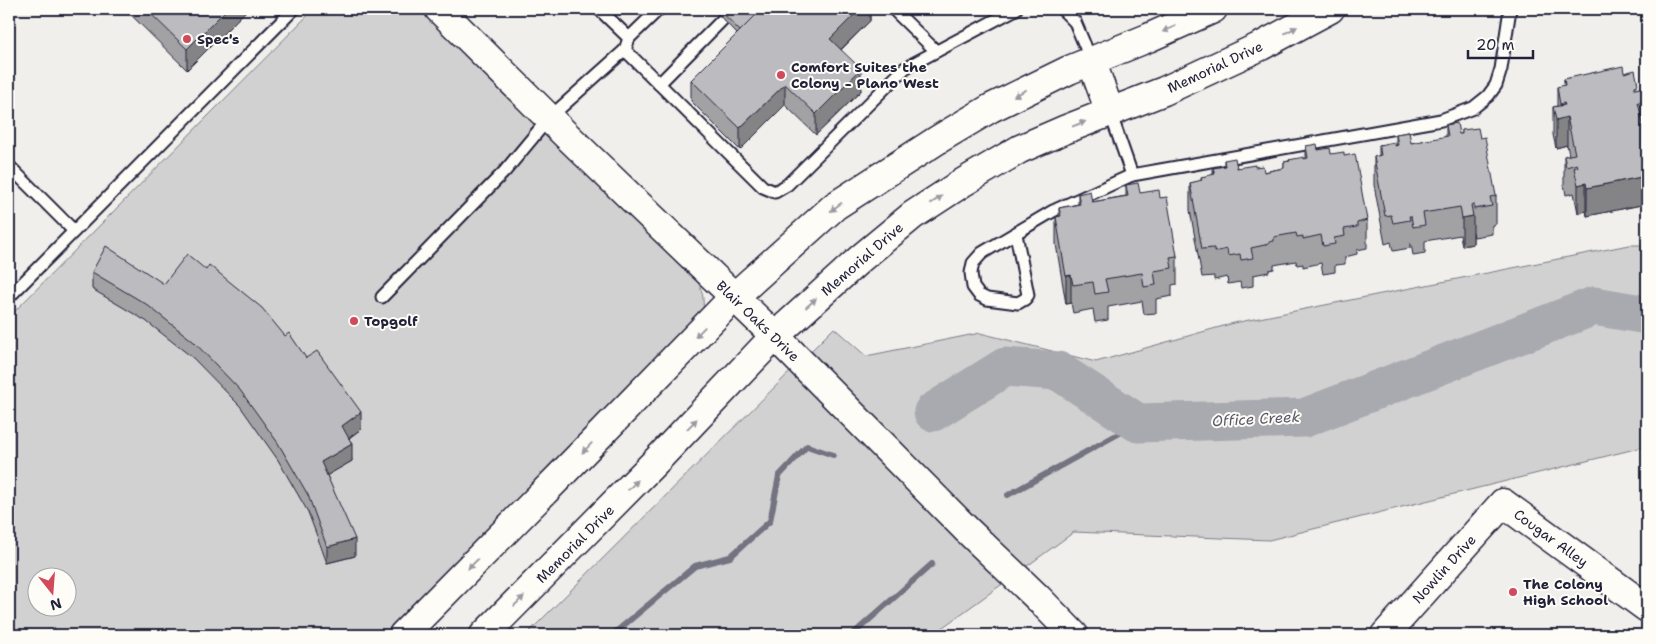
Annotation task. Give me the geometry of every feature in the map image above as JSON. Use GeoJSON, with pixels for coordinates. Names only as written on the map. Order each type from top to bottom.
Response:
{"type":"FeatureCollection","features":[{"type":"Feature","properties":{"kind":"street","name":"Blair Oaks Drive"},"geometry":{"type":"LineString","coordinates":[[439,9],[775,336],[1074,635]]}},
{"type":"Feature","properties":{"kind":"street"},"geometry":{"type":"LineString","coordinates":[[402,635],[560,477],[734,296],[835,206],[939,139],[1028,88],[1213,9]]}},
{"type":"Feature","properties":{"kind":"street","name":"Memorial Drive"},"geometry":{"type":"LineString","coordinates":[[484,635],[658,459],[775,336],[860,258],[912,215],[1020,149],[1164,92],[1228,62],[1330,9]]}},
{"type":"Feature","properties":{"kind":"street"},"geometry":{"type":"LineString","coordinates":[[1091,60],[1110,112]]}},
{"type":"Feature","properties":{"kind":"street","name":"Cougar Alley"},"geometry":{"type":"LineString","coordinates":[[1503,503],[1647,608]]}},
{"type":"Feature","properties":{"kind":"street","name":"Nowlin Drive"},"geometry":{"type":"LineString","coordinates":[[1385,635],[1503,503]]}},
{"type":"Feature","properties":{"kind":"lane"},"geometry":{"type":"LineString","coordinates":[[9,297],[294,9]]}},
{"type":"Feature","properties":{"kind":"lane"},"geometry":{"type":"LineString","coordinates":[[599,9],[659,84],[763,187],[775,192],[787,185],[905,68],[1016,9]]}},
{"type":"Feature","properties":{"kind":"lane"},"geometry":{"type":"LineString","coordinates":[[382,297],[505,171],[550,118],[627,44],[659,9]]}},
{"type":"Feature","properties":{"kind":"lane"},"geometry":{"type":"LineString","coordinates":[[659,84],[733,9]]}},
{"type":"Feature","properties":{"kind":"lane"},"geometry":{"type":"LineString","coordinates":[[893,9],[936,51]]}},
{"type":"Feature","properties":{"kind":"lane"},"geometry":{"type":"LineString","coordinates":[[1062,9],[1075,22],[1091,60]]}},
{"type":"Feature","properties":{"kind":"lane"},"geometry":{"type":"LineString","coordinates":[[1016,234],[1028,295],[1026,299],[1018,303],[987,299],[979,295],[973,287],[971,273],[973,263],[982,253],[1053,211],[1132,175],[1441,120],[1473,108],[1488,96],[1496,85],[1502,69],[1510,9]]}},
{"type":"Feature","properties":{"kind":"lane"},"geometry":{"type":"LineString","coordinates":[[1110,112],[1132,175]]}},
{"type":"Feature","properties":{"kind":"lane"},"geometry":{"type":"LineString","coordinates":[[9,166],[74,231]]}},
{"type":"Feature","properties":{"kind":"shaded area","name":"Topgolf"},"geometry":{"type":"Polygon","coordinates":[[[314,9],[423,9],[691,273],[700,287],[703,314],[392,635],[9,635],[9,317],[314,9]]]}},
{"type":"Feature","properties":{"kind":"shaded area"},"geometry":{"type":"Polygon","coordinates":[[[1629,245],[1647,245],[1647,446],[1269,540],[1074,532],[932,635],[526,635],[834,328],[866,356],[980,333],[1096,362],[1234,323],[1629,245]]]}},
{"type":"Feature","properties":{"kind":"building"},"geometry":{"type":"Polygon","coordinates":[[[146,9],[227,9],[187,49],[146,9]]]}},
{"type":"Feature","properties":{"kind":"building"},"geometry":{"type":"Polygon","coordinates":[[[719,9],[757,9],[759,12],[740,31],[719,9]]]}},
{"type":"Feature","properties":{"kind":"building","name":"Comfort Suites the Colony - Plano West"},"geometry":{"type":"Polygon","coordinates":[[[762,9],[860,9],[830,39],[861,69],[816,114],[785,84],[740,128],[691,80],[762,9]]]}},
{"type":"Feature","properties":{"kind":"building"},"geometry":{"type":"Polygon","coordinates":[[[1623,66],[1624,73],[1635,70],[1638,85],[1635,86],[1635,89],[1646,87],[1647,100],[1638,102],[1647,138],[1646,176],[1587,188],[1586,183],[1578,185],[1574,168],[1578,167],[1577,164],[1566,167],[1564,156],[1575,154],[1567,117],[1556,120],[1553,107],[1565,105],[1564,103],[1560,104],[1557,87],[1565,85],[1564,79],[1623,66]]]}},
{"type":"Feature","properties":{"kind":"building"},"geometry":{"type":"Polygon","coordinates":[[[1457,123],[1459,134],[1462,134],[1462,130],[1478,128],[1480,138],[1485,137],[1496,196],[1490,197],[1492,206],[1474,209],[1474,204],[1471,205],[1473,216],[1462,218],[1460,207],[1423,213],[1425,225],[1413,227],[1411,216],[1409,216],[1410,220],[1393,223],[1391,215],[1385,216],[1374,157],[1381,155],[1379,145],[1395,142],[1395,146],[1398,145],[1396,134],[1409,132],[1411,143],[1448,136],[1446,125],[1457,123]]]}},
{"type":"Feature","properties":{"kind":"building"},"geometry":{"type":"Polygon","coordinates":[[[1317,144],[1318,150],[1330,148],[1331,154],[1344,152],[1344,156],[1355,154],[1367,220],[1357,223],[1357,227],[1344,229],[1345,236],[1334,238],[1335,244],[1323,246],[1321,235],[1303,239],[1303,236],[1297,237],[1296,233],[1274,237],[1274,241],[1269,242],[1269,244],[1251,248],[1253,258],[1241,260],[1240,254],[1228,256],[1227,249],[1214,252],[1214,248],[1202,249],[1190,183],[1202,180],[1201,177],[1215,174],[1213,168],[1225,166],[1224,160],[1235,158],[1237,168],[1255,165],[1255,167],[1263,166],[1264,172],[1284,168],[1284,162],[1304,157],[1304,159],[1308,158],[1306,146],[1317,144]]]}},
{"type":"Feature","properties":{"kind":"building"},"geometry":{"type":"Polygon","coordinates":[[[1138,183],[1140,193],[1159,190],[1160,198],[1167,197],[1177,256],[1170,257],[1172,268],[1154,271],[1156,285],[1144,287],[1142,273],[1105,279],[1108,292],[1095,294],[1093,282],[1073,285],[1071,275],[1066,276],[1056,217],[1061,216],[1059,208],[1080,204],[1078,194],[1090,191],[1092,202],[1128,196],[1126,185],[1138,183]]]}},
{"type":"Feature","properties":{"kind":"building"},"geometry":{"type":"Polygon","coordinates":[[[106,246],[164,284],[187,254],[206,270],[209,265],[262,308],[285,336],[289,333],[306,358],[317,351],[361,412],[342,426],[352,444],[321,462],[355,539],[327,547],[308,495],[278,443],[240,390],[193,341],[146,304],[92,272],[106,246]]]}},
{"type":"Feature","properties":{"kind":"waterway","name":"Office Creek"},"geometry":{"type":"LineString","coordinates":[[933,412],[1005,367],[1058,371],[1138,423],[1304,418],[1594,306],[1647,315]]}},
{"type":"Feature","properties":{"kind":"waterway"},"geometry":{"type":"LineString","coordinates":[[1008,495],[1138,423]]}},
{"type":"Feature","properties":{"kind":"waterway","name":"Office Creek"},"geometry":{"type":"LineString","coordinates":[[612,635],[695,566],[730,557],[770,521],[779,476],[807,446],[833,455]]}},
{"type":"Feature","properties":{"kind":"waterway"},"geometry":{"type":"LineString","coordinates":[[852,635],[932,564]]}},
{"type":"Feature","properties":{"kind":"place","name":"Spec's"},"geometry":{"type":"Point","coordinates":[187,39]}},
{"type":"Feature","properties":{"kind":"place","name":"Comfort Suites the Colony - Plano West"},"geometry":{"type":"Point","coordinates":[781,75]}},
{"type":"Feature","properties":{"kind":"place","name":"Topgolf"},"geometry":{"type":"Point","coordinates":[354,321]}},
{"type":"Feature","properties":{"kind":"place","name":"The Colony High School"},"geometry":{"type":"Point","coordinates":[1513,592]}}]}
